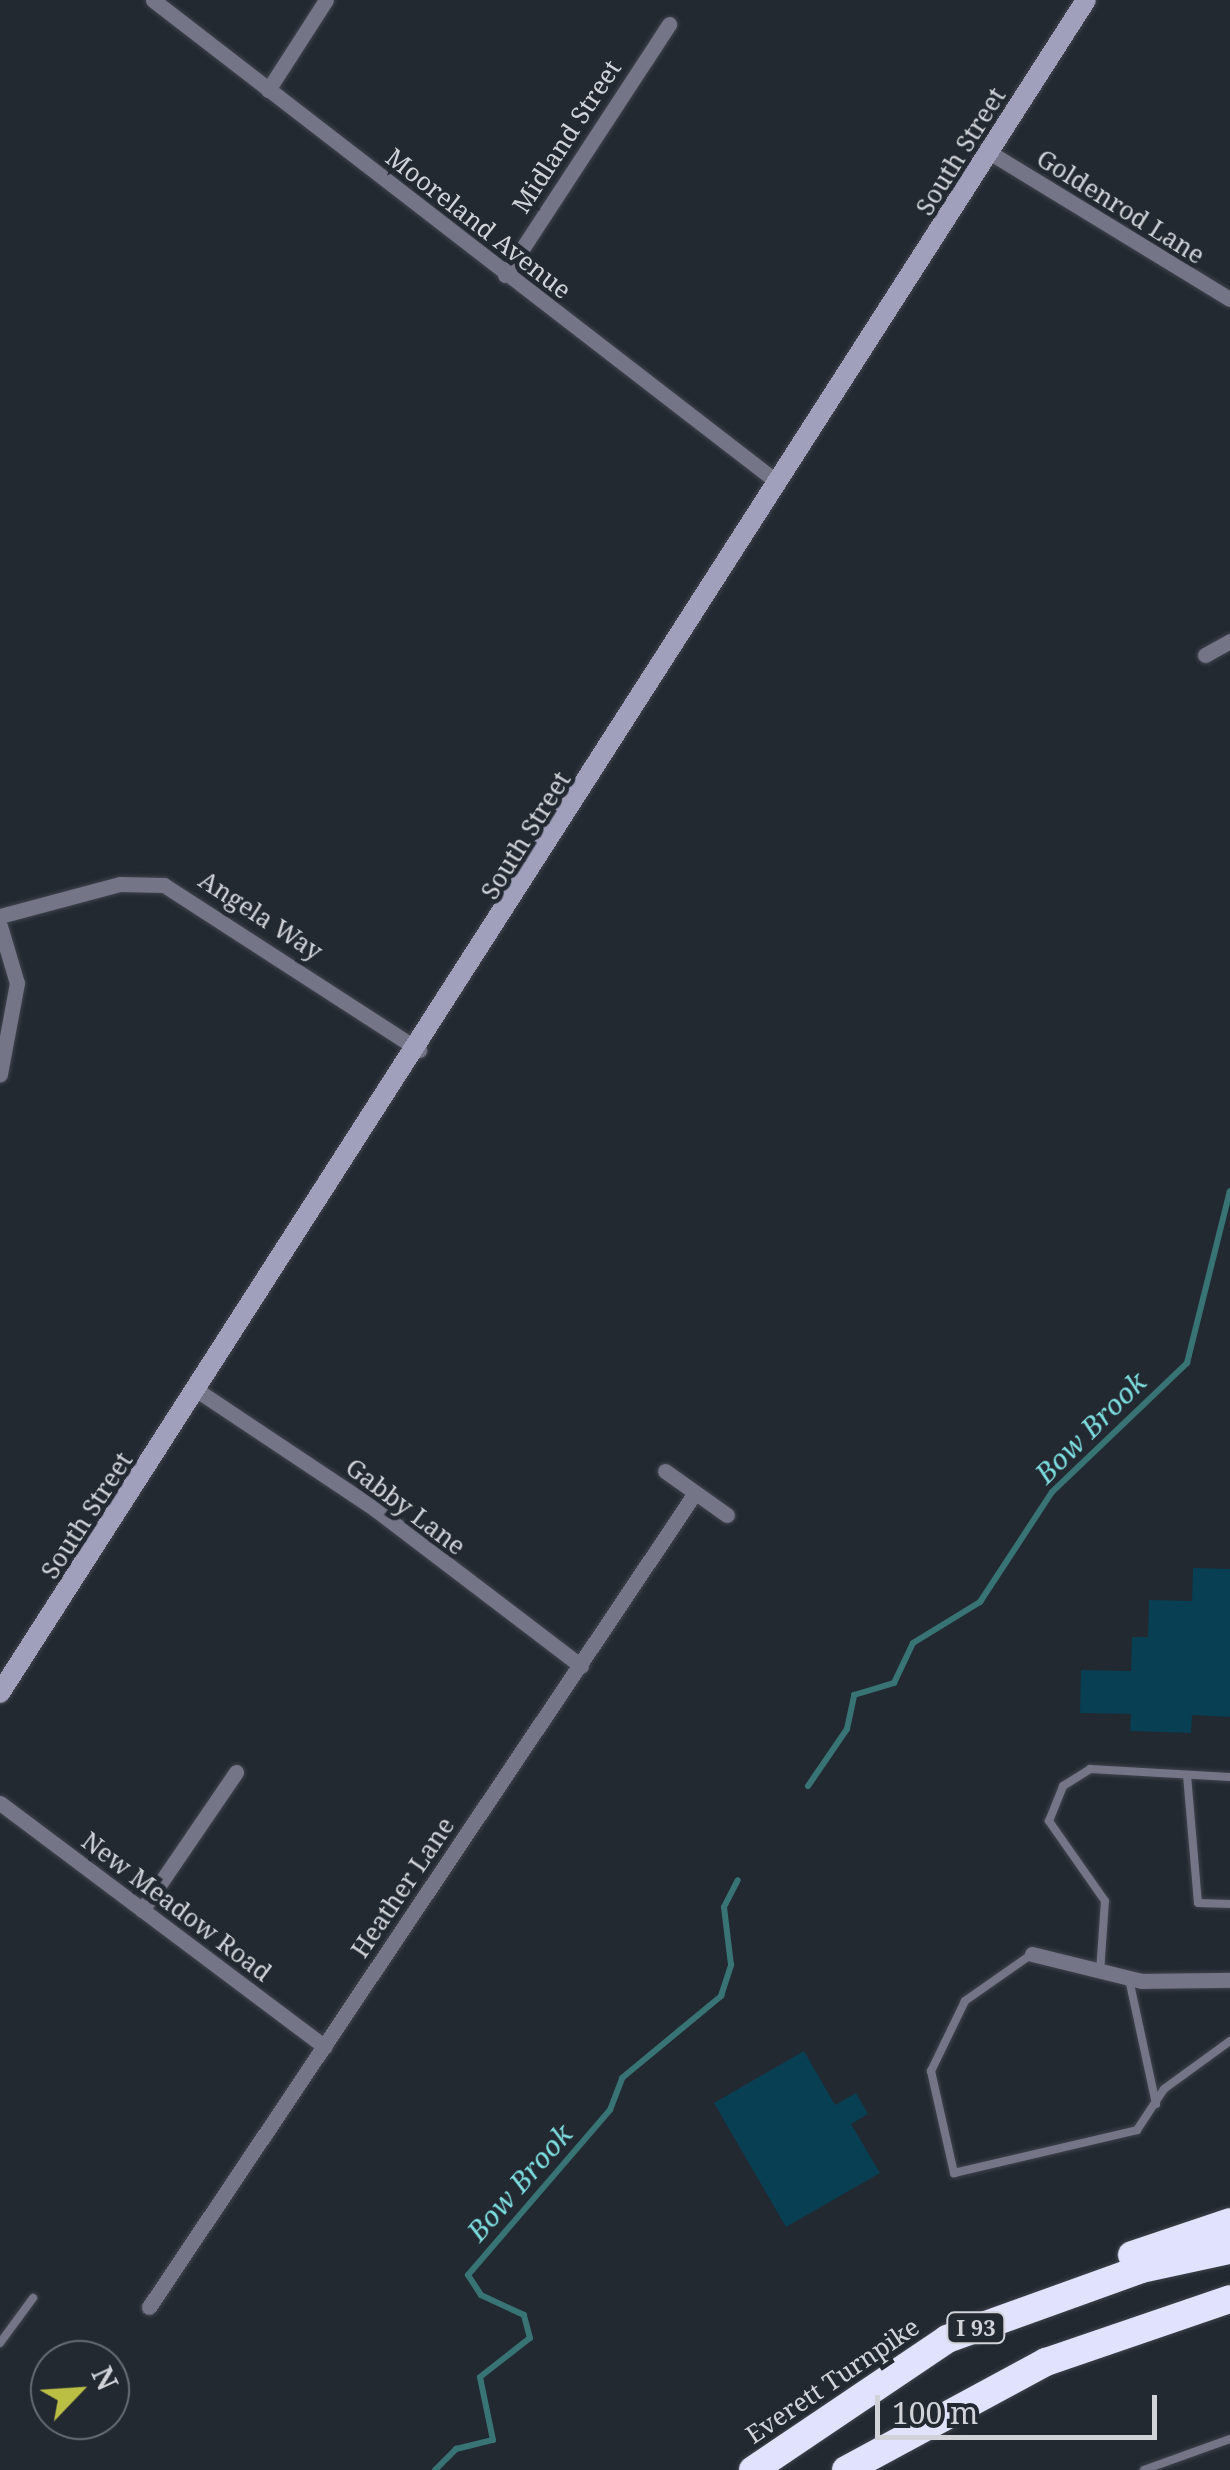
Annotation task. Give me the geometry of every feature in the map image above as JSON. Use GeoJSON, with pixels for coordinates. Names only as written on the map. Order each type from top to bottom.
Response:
{"type":"FeatureCollection","features":[{"type":"Feature","properties":{"kind":"highway"},"geometry":{"type":"LineString","coordinates":[[947,2338],[1084,2272],[1230,2222]]}},
{"type":"Feature","properties":{"kind":"highway","name":"Everett Turnpike"},"geometry":{"type":"LineString","coordinates":[[752,2470],[947,2338],[1141,2269],[1230,2250]]}},
{"type":"Feature","properties":{"kind":"highway","name":"I 93"},"geometry":{"type":"LineString","coordinates":[[846,2470],[927,2418],[1151,2323],[1230,2299]]}},
{"type":"Feature","properties":{"kind":"highway"},"geometry":{"type":"LineString","coordinates":[[1151,2323],[1230,2310]]}},
{"type":"Feature","properties":{"kind":"main road","name":"South Street"},"geometry":{"type":"LineString","coordinates":[[0,1692],[419,1050],[1086,0]]}},
{"type":"Feature","properties":{"kind":"street","name":"Mooreland Avenue"},"geometry":{"type":"LineString","coordinates":[[153,0],[777,482]]}},
{"type":"Feature","properties":{"kind":"street"},"geometry":{"type":"LineString","coordinates":[[268,90],[326,0]]}},
{"type":"Feature","properties":{"kind":"street","name":"Midland Street"},"geometry":{"type":"LineString","coordinates":[[505,275],[668,24]]}},
{"type":"Feature","properties":{"kind":"street","name":"Goldenrod Lane"},"geometry":{"type":"LineString","coordinates":[[989,152],[1230,298]]}},
{"type":"Feature","properties":{"kind":"street"},"geometry":{"type":"LineString","coordinates":[[1205,654],[1230,641]]}},
{"type":"Feature","properties":{"kind":"street","name":"Angela Way"},"geometry":{"type":"LineString","coordinates":[[0,916],[120,884],[164,885],[419,1050]]}},
{"type":"Feature","properties":{"kind":"street"},"geometry":{"type":"LineString","coordinates":[[0,926],[16,983],[0,1074]]}},
{"type":"Feature","properties":{"kind":"street","name":"Gabby Lane"},"geometry":{"type":"LineString","coordinates":[[198,1391],[374,1509],[581,1666]]}},
{"type":"Feature","properties":{"kind":"street"},"geometry":{"type":"LineString","coordinates":[[665,1471],[727,1515]]}},
{"type":"Feature","properties":{"kind":"street","name":"Heather Lane"},"geometry":{"type":"LineString","coordinates":[[148,2307],[326,2048],[695,1493]]}},
{"type":"Feature","properties":{"kind":"street"},"geometry":{"type":"LineString","coordinates":[[142,1910],[236,1772]]}},
{"type":"Feature","properties":{"kind":"street","name":"New Meadow Road"},"geometry":{"type":"LineString","coordinates":[[0,1803],[326,2048]]}},
{"type":"Feature","properties":{"kind":"street"},"geometry":{"type":"LineString","coordinates":[[1032,1954],[1129,1979],[1230,1980]]}},
{"type":"Feature","properties":{"kind":"lane"},"geometry":{"type":"LineString","coordinates":[[1100,1974],[1105,1901],[1049,1820],[1062,1786],[1090,1769],[1230,1777]]}},
{"type":"Feature","properties":{"kind":"lane"},"geometry":{"type":"LineString","coordinates":[[1187,1776],[1198,1903],[1230,1904]]}},
{"type":"Feature","properties":{"kind":"lane"},"geometry":{"type":"LineString","coordinates":[[1032,1954],[964,2001],[931,2071],[948,2166],[964,2174],[1123,2136],[1230,2042]]}},
{"type":"Feature","properties":{"kind":"lane"},"geometry":{"type":"LineString","coordinates":[[1129,1979],[1156,2104]]}},
{"type":"Feature","properties":{"kind":"lane"},"geometry":{"type":"LineString","coordinates":[[0,2343],[33,2298]]}},
{"type":"Feature","properties":{"kind":"lane"},"geometry":{"type":"LineString","coordinates":[[1144,2470],[1230,2439]]}},
{"type":"Feature","properties":{"kind":"building"},"geometry":{"type":"Polygon","coordinates":[[[1193,1568],[1230,1569],[1230,1717],[1192,1715],[1191,1733],[1130,1731],[1131,1714],[1080,1713],[1081,1670],[1131,1671],[1132,1637],[1148,1637],[1149,1600],[1192,1601],[1193,1568]]]}},
{"type":"Feature","properties":{"kind":"building"},"geometry":{"type":"Polygon","coordinates":[[[804,2051],[835,2105],[856,2093],[868,2114],[851,2124],[880,2173],[786,2227],[714,2103],[804,2051]]]}},
{"type":"Feature","properties":{"kind":"waterway","name":"Bow Brook"},"geometry":{"type":"LineString","coordinates":[[808,1786],[847,1729],[854,1695],[894,1683],[913,1643],[980,1602],[1052,1492],[1187,1363],[1230,1191]]}},
{"type":"Feature","properties":{"kind":"waterway","name":"Bow Brook"},"geometry":{"type":"LineString","coordinates":[[435,2470],[456,2449],[493,2440],[480,2377],[530,2338],[524,2315],[481,2295],[468,2275],[610,2110],[622,2078],[721,1996],[731,1965],[724,1907],[738,1880]]}}]}
